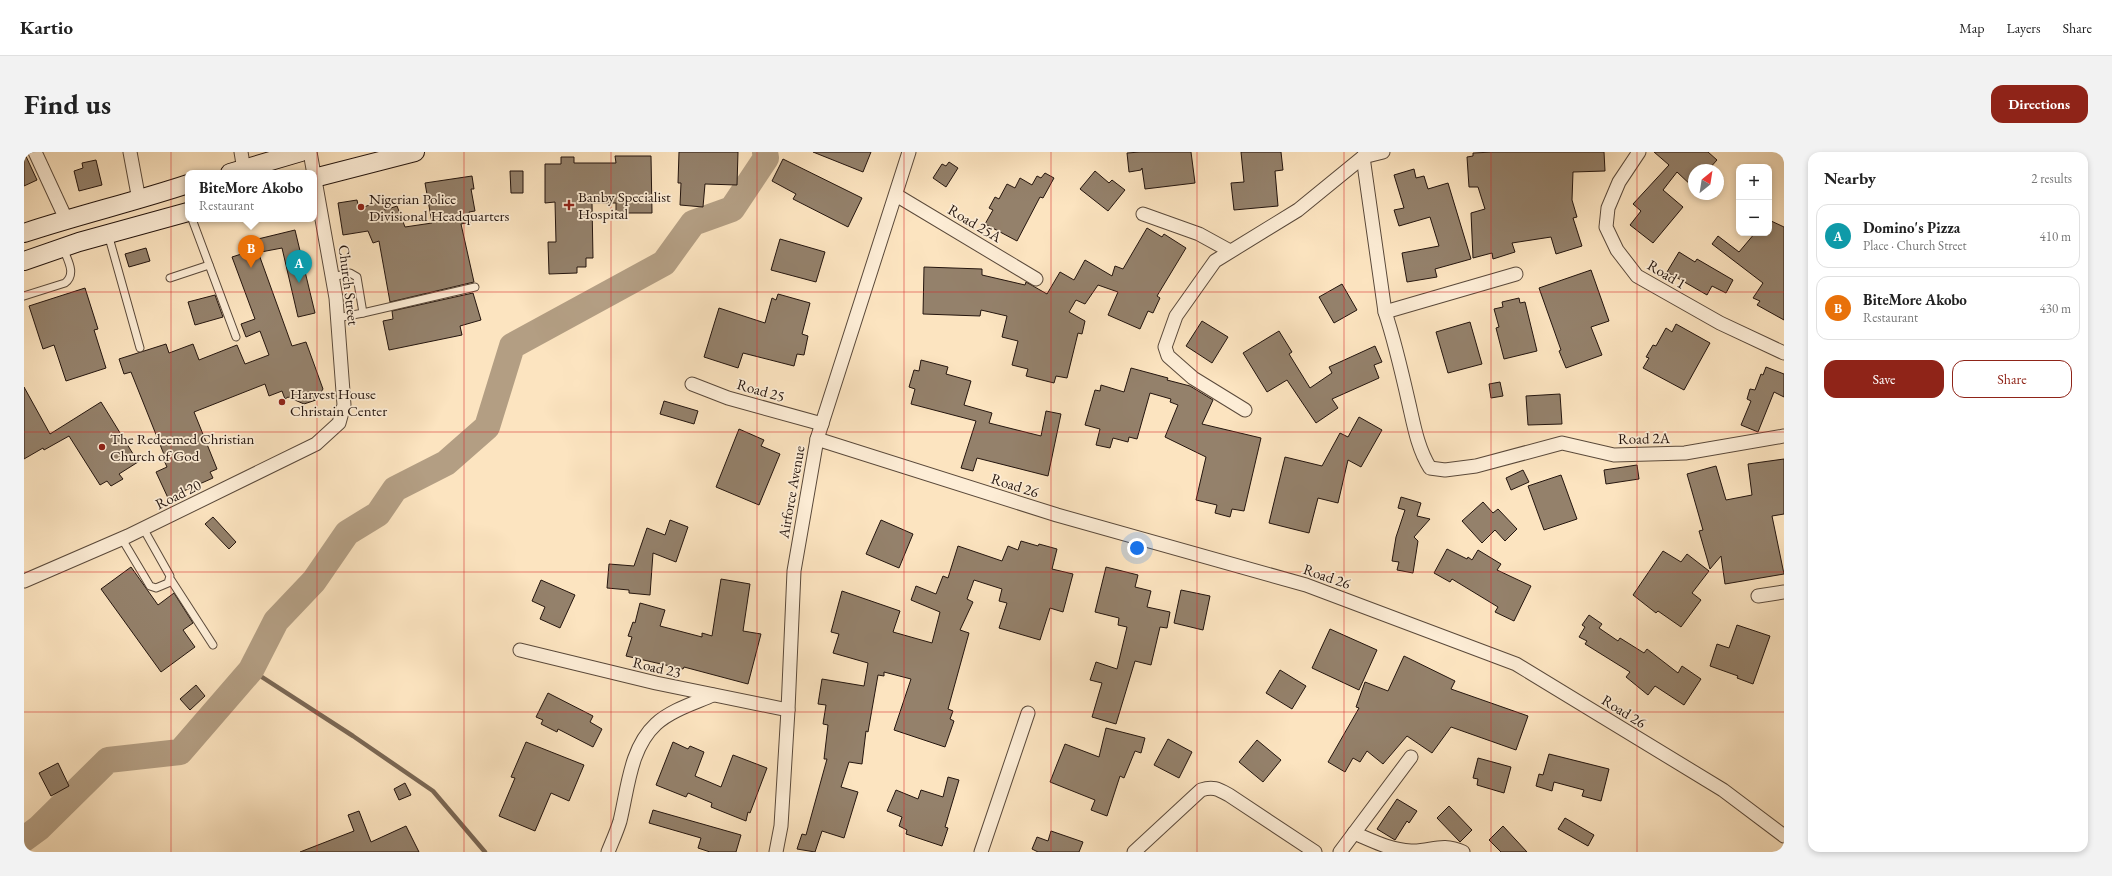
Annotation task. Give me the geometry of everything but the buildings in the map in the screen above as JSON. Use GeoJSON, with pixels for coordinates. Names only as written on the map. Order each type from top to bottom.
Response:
{"type":"FeatureCollection","features":[{"type":"Feature","properties":{"kind":"main road"},"geometry":{"type":"LineString","coordinates":[[240,170],[301,152]]}},
{"type":"Feature","properties":{"kind":"main road"},"geometry":{"type":"LineString","coordinates":[[317,177],[415,152]]}},
{"type":"Feature","properties":{"kind":"main road"},"geometry":{"type":"LineString","coordinates":[[24,233],[66,219],[139,200],[185,185]]}},
{"type":"Feature","properties":{"kind":"main road"},"geometry":{"type":"LineString","coordinates":[[24,261],[108,234],[185,213]]}},
{"type":"Feature","properties":{"kind":"street"},"geometry":{"type":"LineString","coordinates":[[35,152],[66,219]]}},
{"type":"Feature","properties":{"kind":"street"},"geometry":{"type":"LineString","coordinates":[[130,152],[139,200]]}},
{"type":"Feature","properties":{"kind":"street"},"geometry":{"type":"LineString","coordinates":[[237,170],[241,152]]}},
{"type":"Feature","properties":{"kind":"street","name":"Church Street"},"geometry":{"type":"LineString","coordinates":[[310,152],[313,170]]}},
{"type":"Feature","properties":{"kind":"street","name":"Airforce Avenue"},"geometry":{"type":"LineString","coordinates":[[776,852],[781,826],[794,571],[817,439],[910,152]]}},
{"type":"Feature","properties":{"kind":"street"},"geometry":{"type":"LineString","coordinates":[[1245,410],[1193,378],[1168,356],[1165,347],[1176,316],[1215,261],[1298,210],[1363,157],[1383,152]]}},
{"type":"Feature","properties":{"kind":"street","name":"Road 1"},"geometry":{"type":"LineString","coordinates":[[1639,152],[1620,182],[1608,208],[1606,226],[1617,250],[1637,276],[1720,324],[1784,353]]}},
{"type":"Feature","properties":{"kind":"street"},"geometry":{"type":"LineString","coordinates":[[1363,157],[1385,312],[1516,274]]}},
{"type":"Feature","properties":{"kind":"street","name":"Church Street"},"geometry":{"type":"LineString","coordinates":[[317,190],[332,277],[337,318],[344,405],[338,423]]}},
{"type":"Feature","properties":{"kind":"street","name":"Road 25A"},"geometry":{"type":"LineString","coordinates":[[896,195],[1036,279]]}},
{"type":"Feature","properties":{"kind":"street"},"geometry":{"type":"LineString","coordinates":[[1143,214],[1199,234],[1230,251]]}},
{"type":"Feature","properties":{"kind":"street","name":"Road 2A"},"geometry":{"type":"LineString","coordinates":[[1385,312],[1392,333],[1416,434],[1423,456],[1430,468],[1445,470],[1476,466],[1562,443],[1614,455],[1686,453],[1784,436]]}},
{"type":"Feature","properties":{"kind":"street","name":"Road 25"},"geometry":{"type":"LineString","coordinates":[[692,384],[728,398],[822,424]]}},
{"type":"Feature","properties":{"kind":"street","name":"Road 20"},"geometry":{"type":"LineString","coordinates":[[24,581],[122,538],[316,444],[338,423]]}},
{"type":"Feature","properties":{"kind":"street","name":"Road 26"},"geometry":{"type":"LineString","coordinates":[[817,439],[1057,515],[1306,585],[1516,664],[1723,790],[1784,836]]}},
{"type":"Feature","properties":{"kind":"street"},"geometry":{"type":"LineString","coordinates":[[1758,596],[1784,592]]}},
{"type":"Feature","properties":{"kind":"street","name":"Road 23"},"geometry":{"type":"LineString","coordinates":[[520,650],[656,684],[788,710]]}},
{"type":"Feature","properties":{"kind":"street"},"geometry":{"type":"LineString","coordinates":[[608,852],[620,822],[629,778],[642,741],[657,723],[668,716],[714,695]]}},
{"type":"Feature","properties":{"kind":"street"},"geometry":{"type":"LineString","coordinates":[[981,852],[1028,713]]}},
{"type":"Feature","properties":{"kind":"street"},"geometry":{"type":"LineString","coordinates":[[1340,852],[1411,757]]}},
{"type":"Feature","properties":{"kind":"street"},"geometry":{"type":"LineString","coordinates":[[1134,852],[1201,790],[1209,787],[1216,788],[1229,795],[1315,852]]}},
{"type":"Feature","properties":{"kind":"street"},"geometry":{"type":"LineString","coordinates":[[1354,833],[1391,849],[1413,851],[1434,847],[1452,848],[1463,852]]}},
{"type":"Feature","properties":{"kind":"lane"},"geometry":{"type":"LineString","coordinates":[[193,222],[236,337]]}},
{"type":"Feature","properties":{"kind":"lane"},"geometry":{"type":"LineString","coordinates":[[108,234],[140,348]]}},
{"type":"Feature","properties":{"kind":"lane"},"geometry":{"type":"LineString","coordinates":[[24,296],[65,283],[70,279],[72,274],[63,248]]}},
{"type":"Feature","properties":{"kind":"lane"},"geometry":{"type":"LineString","coordinates":[[170,278],[209,265]]}},
{"type":"Feature","properties":{"kind":"lane"},"geometry":{"type":"LineString","coordinates":[[332,277],[350,274],[357,277],[363,313]]}},
{"type":"Feature","properties":{"kind":"lane"},"geometry":{"type":"LineString","coordinates":[[337,318],[474,287]]}},
{"type":"Feature","properties":{"kind":"lane"},"geometry":{"type":"LineString","coordinates":[[143,528],[171,580],[213,645]]}},
{"type":"Feature","properties":{"kind":"lane"},"geometry":{"type":"LineString","coordinates":[[122,538],[150,586],[156,588],[171,580]]}},
{"type":"Feature","properties":{"kind":"waterway"},"geometry":{"type":"LineString","coordinates":[[24,839],[39,828],[108,760],[180,752],[251,670],[276,621],[314,581],[347,533],[378,514],[395,489],[446,463],[487,427],[512,346],[664,263],[693,223],[732,209],[766,158],[765,152]]}},
{"type":"Feature","properties":{"kind":"waterway"},"geometry":{"type":"LineString","coordinates":[[251,670],[353,736],[433,791],[485,852]]}},
{"type":"Feature","properties":{"kind":"place","name":"Banby Specialist Hospital"},"geometry":{"type":"Point","coordinates":[569,205]}},
{"type":"Feature","properties":{"kind":"place","name":"Nigerian Police Divisional Headquarters"},"geometry":{"type":"Point","coordinates":[361,207]}},
{"type":"Feature","properties":{"kind":"place","name":"BiteMore Akobo"},"geometry":{"type":"Point","coordinates":[251,268]}},
{"type":"Feature","properties":{"kind":"place","name":"Domino's Pizza"},"geometry":{"type":"Point","coordinates":[299,283]}},
{"type":"Feature","properties":{"kind":"place","name":"Harvest House Christain Center"},"geometry":{"type":"Point","coordinates":[282,402]}},
{"type":"Feature","properties":{"kind":"place","name":"The Redeemed Christian Church of God"},"geometry":{"type":"Point","coordinates":[102,447]}}]}
